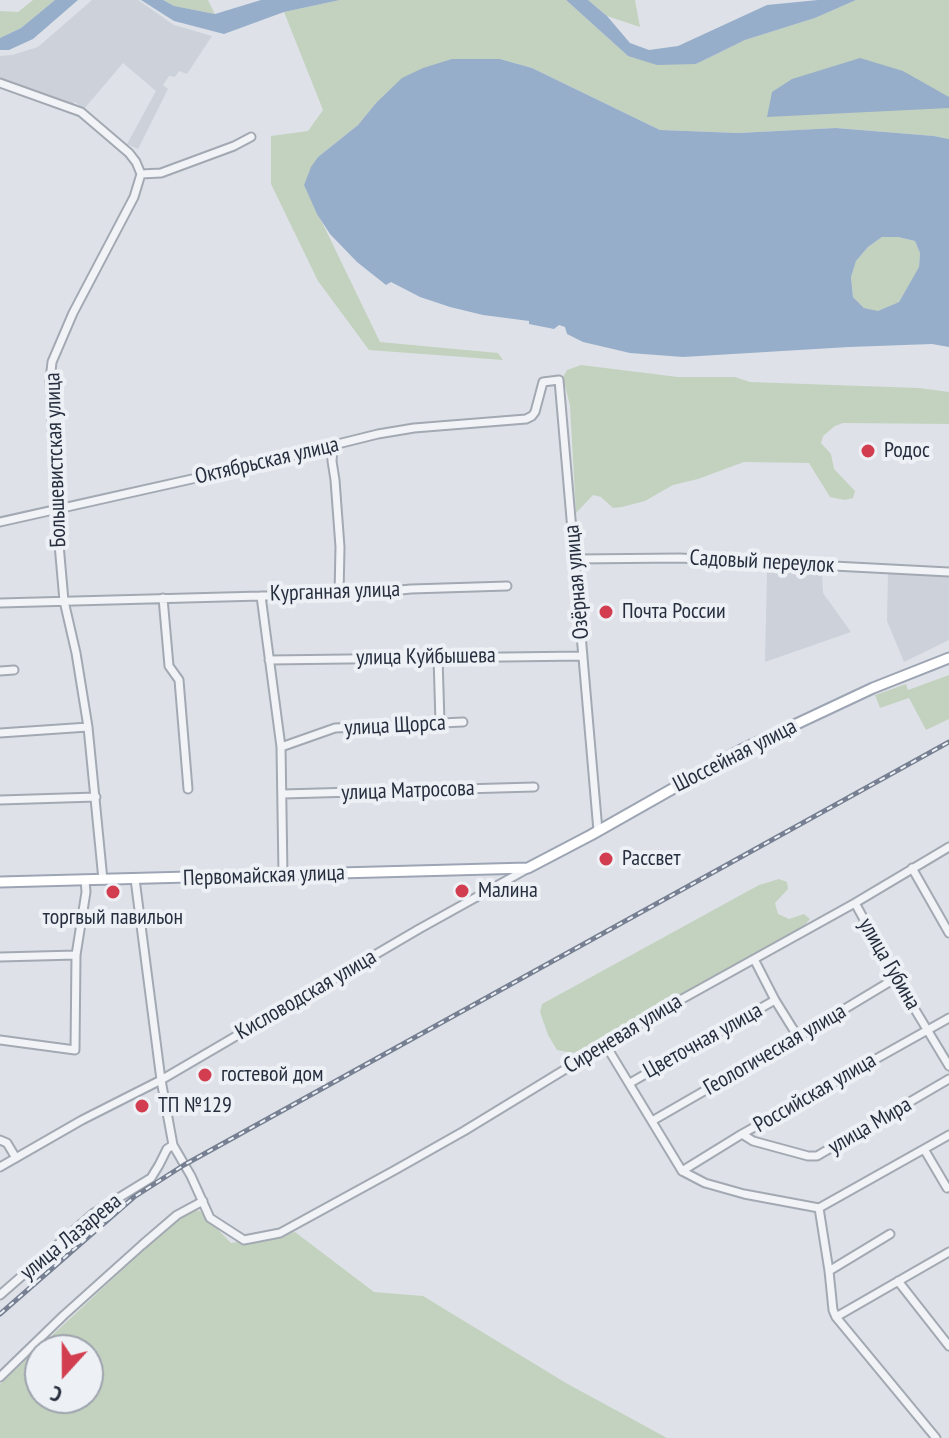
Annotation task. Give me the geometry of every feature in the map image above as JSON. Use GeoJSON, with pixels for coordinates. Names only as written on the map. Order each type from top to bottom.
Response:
{"type":"FeatureCollection","features":[{"type":"Feature","properties":{"kind":"main road","name":"Шоссейная улица"},"geometry":{"type":"LineString","coordinates":[[528,868],[741,750],[873,688],[949,658]]}},
{"type":"Feature","properties":{"kind":"main road","name":"Первомайская улица"},"geometry":{"type":"LineString","coordinates":[[0,882],[528,868]]}},
{"type":"Feature","properties":{"kind":"street"},"geometry":{"type":"LineString","coordinates":[[0,83],[81,112],[129,153],[141,174],[161,173],[251,137]]}},
{"type":"Feature","properties":{"kind":"street","name":"Большевистская улица"},"geometry":{"type":"LineString","coordinates":[[103,880],[88,727],[64,601],[50,380],[52,362],[79,300],[134,197],[141,174]]}},
{"type":"Feature","properties":{"kind":"street","name":"Озёрная улица"},"geometry":{"type":"LineString","coordinates":[[535,412],[543,382],[559,380],[598,831]]}},
{"type":"Feature","properties":{"kind":"street","name":"Октябрьская улица"},"geometry":{"type":"LineString","coordinates":[[0,522],[378,434],[414,428],[519,421],[535,412]]}},
{"type":"Feature","properties":{"kind":"street"},"geometry":{"type":"LineString","coordinates":[[333,446],[340,547],[339,596]]}},
{"type":"Feature","properties":{"kind":"street","name":"Садовый переулок"},"geometry":{"type":"LineString","coordinates":[[575,559],[680,558],[949,572]]}},
{"type":"Feature","properties":{"kind":"street","name":"Курганная улица"},"geometry":{"type":"LineString","coordinates":[[0,603],[339,596],[411,589],[507,586]]}},
{"type":"Feature","properties":{"kind":"street"},"geometry":{"type":"LineString","coordinates":[[261,596],[281,747],[283,875]]}},
{"type":"Feature","properties":{"kind":"street"},"geometry":{"type":"LineString","coordinates":[[163,598],[169,666],[179,680],[188,789]]}},
{"type":"Feature","properties":{"kind":"street","name":"улица Куйбышева"},"geometry":{"type":"LineString","coordinates":[[269,660],[583,656]]}},
{"type":"Feature","properties":{"kind":"street"},"geometry":{"type":"LineString","coordinates":[[438,657],[440,723]]}},
{"type":"Feature","properties":{"kind":"street"},"geometry":{"type":"LineString","coordinates":[[0,671],[14,670]]}},
{"type":"Feature","properties":{"kind":"street","name":"улица Щорса"},"geometry":{"type":"LineString","coordinates":[[281,747],[335,728],[463,722]]}},
{"type":"Feature","properties":{"kind":"street"},"geometry":{"type":"LineString","coordinates":[[0,733],[88,727]]}},
{"type":"Feature","properties":{"kind":"street","name":"улица Матросова"},"geometry":{"type":"LineString","coordinates":[[283,794],[534,787]]}},
{"type":"Feature","properties":{"kind":"street"},"geometry":{"type":"LineString","coordinates":[[0,800],[96,797]]}},
{"type":"Feature","properties":{"kind":"street","name":"Сиреневая улица"},"geometry":{"type":"LineString","coordinates":[[203,1201],[210,1218],[244,1240],[280,1233],[464,1131],[664,1009],[949,847]]}},
{"type":"Feature","properties":{"kind":"street","name":"Кисловодская улица"},"geometry":{"type":"LineString","coordinates":[[0,1167],[161,1080],[528,868]]}},
{"type":"Feature","properties":{"kind":"street"},"geometry":{"type":"LineString","coordinates":[[912,868],[949,933]]}},
{"type":"Feature","properties":{"kind":"street"},"geometry":{"type":"LineString","coordinates":[[0,1377],[142,1245],[177,1215],[203,1201],[173,1145],[161,1080],[135,879]]}},
{"type":"Feature","properties":{"kind":"street"},"geometry":{"type":"LineString","coordinates":[[0,1040],[75,1050],[76,955],[86,892],[85,880]]}},
{"type":"Feature","properties":{"kind":"street","name":"улица Губина"},"geometry":{"type":"LineString","coordinates":[[855,903],[949,1066]]}},
{"type":"Feature","properties":{"kind":"street"},"geometry":{"type":"LineString","coordinates":[[0,957],[76,955]]}},
{"type":"Feature","properties":{"kind":"street"},"geometry":{"type":"LineString","coordinates":[[754,959],[798,1037]]}},
{"type":"Feature","properties":{"kind":"street","name":"Геологическая улица"},"geometry":{"type":"LineString","coordinates":[[652,1121],[896,978]]}},
{"type":"Feature","properties":{"kind":"street","name":"Цветочная улица"},"geometry":{"type":"LineString","coordinates":[[630,1083],[775,1000]]}},
{"type":"Feature","properties":{"kind":"street","name":"Российская улица"},"geometry":{"type":"LineString","coordinates":[[682,1171],[949,1018]]}},
{"type":"Feature","properties":{"kind":"street"},"geometry":{"type":"LineString","coordinates":[[605,1044],[682,1171],[705,1183],[744,1194],[819,1208],[949,1135]]}},
{"type":"Feature","properties":{"kind":"street","name":"улица Мира"},"geometry":{"type":"LineString","coordinates":[[742,1134],[753,1141],[817,1156],[949,1079]]}},
{"type":"Feature","properties":{"kind":"street"},"geometry":{"type":"LineString","coordinates":[[0,1140],[7,1143],[16,1158]]}},
{"type":"Feature","properties":{"kind":"street","name":"улица Лазарева"},"geometry":{"type":"LineString","coordinates":[[0,1295],[94,1213],[151,1178],[167,1149],[173,1145]]}},
{"type":"Feature","properties":{"kind":"street"},"geometry":{"type":"LineString","coordinates":[[924,1149],[947,1188]]}},
{"type":"Feature","properties":{"kind":"street"},"geometry":{"type":"LineString","coordinates":[[819,1208],[836,1317],[936,1438]]}},
{"type":"Feature","properties":{"kind":"street"},"geometry":{"type":"LineString","coordinates":[[829,1271],[890,1234]]}},
{"type":"Feature","properties":{"kind":"street"},"geometry":{"type":"LineString","coordinates":[[836,1317],[949,1252]]}},
{"type":"Feature","properties":{"kind":"street"},"geometry":{"type":"LineString","coordinates":[[898,1281],[949,1346]]}},
{"type":"Feature","properties":{"kind":"shaded area"},"geometry":{"type":"Polygon","coordinates":[[[92,0],[138,0],[174,25],[212,36],[187,74],[179,71],[175,77],[169,76],[163,85],[168,89],[138,149],[127,144],[156,91],[123,63],[84,109],[75,102],[67,111],[0,84],[0,56],[38,47],[92,0]]]}},
{"type":"Feature","properties":{"kind":"shaded area"},"geometry":{"type":"Polygon","coordinates":[[[767,571],[822,574],[823,593],[851,632],[765,662],[767,571]]]}},
{"type":"Feature","properties":{"kind":"shaded area"},"geometry":{"type":"Polygon","coordinates":[[[888,573],[949,577],[949,640],[904,662],[887,621],[888,573]]]}},
{"type":"Feature","properties":{"kind":"green space"},"geometry":{"type":"Polygon","coordinates":[[[33,0],[55,0],[21,28],[0,38],[0,11],[18,12],[33,0]]]}},
{"type":"Feature","properties":{"kind":"green space"},"geometry":{"type":"Polygon","coordinates":[[[163,0],[208,0],[215,14],[173,6],[163,0]]]}},
{"type":"Feature","properties":{"kind":"green space"},"geometry":{"type":"Polygon","coordinates":[[[340,0],[566,0],[628,56],[696,64],[745,40],[815,18],[856,0],[949,0],[949,139],[837,128],[738,133],[660,130],[532,68],[500,59],[376,103],[358,125],[318,157],[304,185],[380,342],[498,353],[503,360],[369,350],[318,281],[271,184],[271,136],[308,131],[323,110],[284,12],[340,0]]]}},
{"type":"Feature","properties":{"kind":"green space"},"geometry":{"type":"Polygon","coordinates":[[[588,0],[635,0],[640,27],[607,16],[588,0]]]}},
{"type":"Feature","properties":{"kind":"green space"},"geometry":{"type":"Polygon","coordinates":[[[882,237],[915,241],[920,253],[919,268],[899,302],[878,312],[864,308],[853,297],[851,277],[856,261],[882,237]]]}},
{"type":"Feature","properties":{"kind":"green space"},"geometry":{"type":"Polygon","coordinates":[[[581,365],[678,377],[735,377],[750,382],[919,388],[949,392],[949,424],[843,423],[835,426],[823,436],[821,443],[831,454],[834,469],[855,491],[853,498],[845,500],[830,497],[809,463],[744,462],[673,485],[645,501],[622,507],[613,508],[601,497],[593,495],[576,513],[570,406],[563,377],[567,370],[581,365]]]}},
{"type":"Feature","properties":{"kind":"green space"},"geometry":{"type":"Polygon","coordinates":[[[949,675],[949,719],[926,730],[909,698],[880,708],[875,695],[906,684],[908,690],[949,675]]]}},
{"type":"Feature","properties":{"kind":"green space"},"geometry":{"type":"Polygon","coordinates":[[[779,879],[787,882],[788,889],[775,903],[778,914],[789,919],[804,914],[810,919],[802,928],[581,1050],[573,1053],[557,1050],[540,1012],[542,1004],[759,885],[779,879]]]}},
{"type":"Feature","properties":{"kind":"green space"},"geometry":{"type":"Polygon","coordinates":[[[193,1210],[200,1211],[231,1243],[295,1232],[374,1292],[423,1296],[566,1383],[667,1438],[0,1438],[0,1384],[24,1362],[24,1414],[104,1414],[104,1334],[54,1334],[179,1217],[193,1210]]]}},
{"type":"Feature","properties":{"kind":"water"},"geometry":{"type":"Polygon","coordinates":[[[55,0],[78,0],[33,39],[9,50],[0,50],[0,38],[21,28],[55,0]]]}},
{"type":"Feature","properties":{"kind":"water"},"geometry":{"type":"Polygon","coordinates":[[[141,0],[163,0],[174,6],[215,14],[261,0],[340,0],[284,12],[224,34],[174,21],[141,0]]]}},
{"type":"Feature","properties":{"kind":"water"},"geometry":{"type":"Polygon","coordinates":[[[566,0],[588,0],[607,16],[630,43],[649,50],[678,46],[767,5],[856,0],[815,18],[745,40],[696,64],[657,65],[628,56],[566,0]]]}},
{"type":"Feature","properties":{"kind":"water"},"geometry":{"type":"Polygon","coordinates":[[[860,58],[903,71],[949,97],[949,108],[767,117],[772,92],[792,79],[860,58]]]}},
{"type":"Feature","properties":{"kind":"water"},"geometry":{"type":"Polygon","coordinates":[[[452,59],[500,59],[532,68],[660,130],[738,133],[836,128],[949,139],[949,347],[932,344],[849,347],[683,357],[630,353],[583,342],[567,334],[565,327],[559,325],[554,329],[529,324],[529,321],[483,315],[420,297],[391,282],[386,285],[357,262],[330,234],[304,185],[318,157],[358,125],[402,78],[452,59]],[[882,237],[856,261],[851,277],[853,297],[864,308],[878,311],[899,302],[919,267],[920,253],[915,241],[882,237]]]}},
{"type":"Feature","properties":{"kind":"railway"},"geometry":{"type":"LineString","coordinates":[[0,1314],[134,1197],[184,1165],[949,742]]}},
{"type":"Feature","properties":{"kind":"place","name":"Родос"},"geometry":{"type":"Point","coordinates":[868,451]}},
{"type":"Feature","properties":{"kind":"place","name":"Почта России"},"geometry":{"type":"Point","coordinates":[606,612]}},
{"type":"Feature","properties":{"kind":"place","name":"Рассвет"},"geometry":{"type":"Point","coordinates":[606,859]}},
{"type":"Feature","properties":{"kind":"place","name":"Малина"},"geometry":{"type":"Point","coordinates":[462,891]}},
{"type":"Feature","properties":{"kind":"place","name":"торгвый павильон"},"geometry":{"type":"Point","coordinates":[113,892]}},
{"type":"Feature","properties":{"kind":"place","name":"гостевой дом"},"geometry":{"type":"Point","coordinates":[205,1075]}},
{"type":"Feature","properties":{"kind":"place","name":"ТП №129"},"geometry":{"type":"Point","coordinates":[142,1106]}}]}
